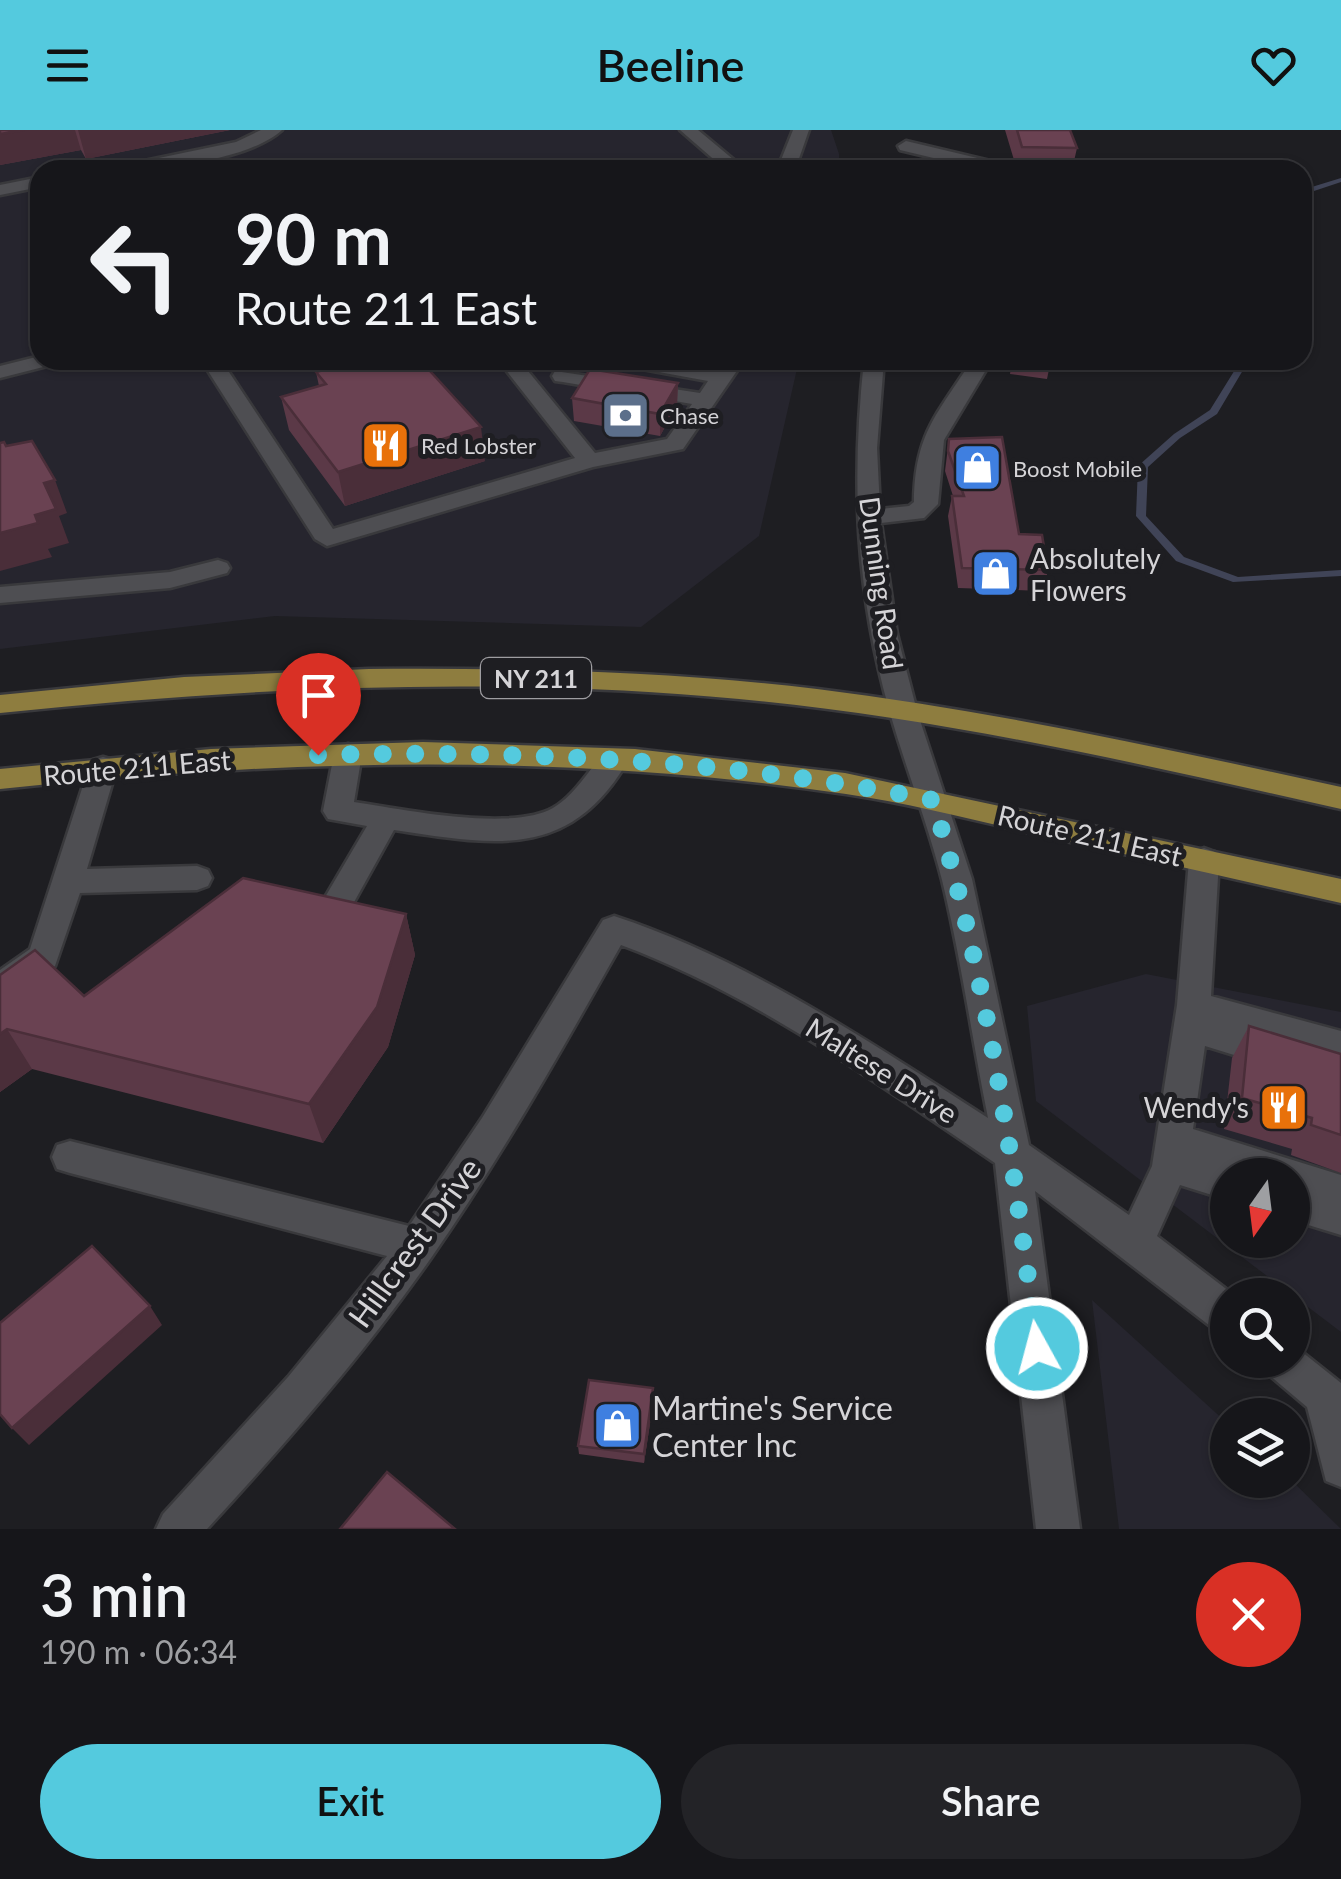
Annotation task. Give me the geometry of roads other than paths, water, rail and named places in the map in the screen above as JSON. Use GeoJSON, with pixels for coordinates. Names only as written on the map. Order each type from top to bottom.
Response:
{"type":"FeatureCollection","features":[{"type":"Feature","properties":{"kind":"main road","name":"NY 211"},"geometry":{"type":"LineString","coordinates":[[0,704],[167,686],[419,675],[690,686],[904,711],[1116,749],[1341,798]]}},
{"type":"Feature","properties":{"kind":"main road","name":"Route 211 East"},"geometry":{"type":"LineString","coordinates":[[0,779],[103,767],[348,754],[615,759],[777,773],[933,800],[1341,891]]}},
{"type":"Feature","properties":{"kind":"street"},"geometry":{"type":"LineString","coordinates":[[174,160],[241,146],[274,130]]}},
{"type":"Feature","properties":{"kind":"street"},"geometry":{"type":"LineString","coordinates":[[688,130],[725,160]]}},
{"type":"Feature","properties":{"kind":"street"},"geometry":{"type":"LineString","coordinates":[[790,160],[801,130]]}},
{"type":"Feature","properties":{"kind":"street"},"geometry":{"type":"LineString","coordinates":[[904,138],[973,160]]}},
{"type":"Feature","properties":{"kind":"street"},"geometry":{"type":"LineString","coordinates":[[0,190],[30,184]]}},
{"type":"Feature","properties":{"kind":"street"},"geometry":{"type":"LineString","coordinates":[[0,372],[30,364]]}},
{"type":"Feature","properties":{"kind":"street"},"geometry":{"type":"LineString","coordinates":[[217,370],[327,539],[589,461],[675,444],[727,370]]}},
{"type":"Feature","properties":{"kind":"street"},"geometry":{"type":"LineString","coordinates":[[516,370],[589,461]]}},
{"type":"Feature","properties":{"kind":"street"},"geometry":{"type":"LineString","coordinates":[[528,384],[587,370]]}},
{"type":"Feature","properties":{"kind":"street","name":"Dunning Road"},"geometry":{"type":"LineString","coordinates":[[873,370],[866,448],[868,517],[884,634],[957,879],[1012,1150],[1058,1529]]}},
{"type":"Feature","properties":{"kind":"street"},"geometry":{"type":"LineString","coordinates":[[868,517],[916,513],[926,504],[925,470],[930,438],[975,370]]}},
{"type":"Feature","properties":{"kind":"street"},"geometry":{"type":"LineString","coordinates":[[563,376],[705,400]]}},
{"type":"Feature","properties":{"kind":"street"},"geometry":{"type":"LineString","coordinates":[[0,595],[170,580],[218,568]]}},
{"type":"Feature","properties":{"kind":"street"},"geometry":{"type":"LineString","coordinates":[[348,754],[338,811],[496,829],[539,829],[566,815],[615,759]]}},
{"type":"Feature","properties":{"kind":"street"},"geometry":{"type":"LineString","coordinates":[[0,988],[44,957],[103,767]]}},
{"type":"Feature","properties":{"kind":"street"},"geometry":{"type":"LineString","coordinates":[[338,904],[386,817]]}},
{"type":"Feature","properties":{"kind":"street"},"geometry":{"type":"LineString","coordinates":[[1137,1239],[1172,1152],[1193,1017],[1204,860]]}},
{"type":"Feature","properties":{"kind":"street"},"geometry":{"type":"LineString","coordinates":[[67,882],[197,878]]}},
{"type":"Feature","properties":{"kind":"street","name":"Maltese Drive"},"geometry":{"type":"LineString","coordinates":[[614,929],[659,944],[758,993],[1012,1150],[1137,1239],[1210,1299]]}},
{"type":"Feature","properties":{"kind":"street","name":"Hillcrest Drive"},"geometry":{"type":"LineString","coordinates":[[178,1529],[276,1424],[417,1246],[508,1108],[614,929]]}},
{"type":"Feature","properties":{"kind":"street"},"geometry":{"type":"LineString","coordinates":[[1193,1017],[1341,1045]]}},
{"type":"Feature","properties":{"kind":"street"},"geometry":{"type":"LineString","coordinates":[[1193,1017],[1341,1073]]}},
{"type":"Feature","properties":{"kind":"street"},"geometry":{"type":"LineString","coordinates":[[1172,1152],[1210,1160]]}},
{"type":"Feature","properties":{"kind":"street"},"geometry":{"type":"LineString","coordinates":[[1172,1152],[1210,1173]]}},
{"type":"Feature","properties":{"kind":"street"},"geometry":{"type":"LineString","coordinates":[[70,1157],[417,1246]]}},
{"type":"Feature","properties":{"kind":"street"},"geometry":{"type":"LineString","coordinates":[[1310,1182],[1341,1192]]}},
{"type":"Feature","properties":{"kind":"street"},"geometry":{"type":"LineString","coordinates":[[1310,1209],[1341,1218]]}},
{"type":"Feature","properties":{"kind":"street"},"geometry":{"type":"LineString","coordinates":[[1304,1378],[1333,1402],[1341,1466]]}},
{"type":"Feature","properties":{"kind":"waterway"},"geometry":{"type":"LineString","coordinates":[[1312,190],[1341,180]]}},
{"type":"Feature","properties":{"kind":"waterway"},"geometry":{"type":"LineString","coordinates":[[1239,370],[1214,412],[1177,436],[1143,466],[1141,516],[1180,559],[1237,580],[1341,573]]}},
{"type":"Feature","properties":{"kind":"place","name":"Chase"},"geometry":{"type":"Point","coordinates":[625,415]}},
{"type":"Feature","properties":{"kind":"place","name":"Red Lobster"},"geometry":{"type":"Point","coordinates":[386,445]}},
{"type":"Feature","properties":{"kind":"place","name":"Boost Mobile"},"geometry":{"type":"Point","coordinates":[978,468]}},
{"type":"Feature","properties":{"kind":"place","name":"Absolutely Flowers"},"geometry":{"type":"Point","coordinates":[995,574]}},
{"type":"Feature","properties":{"kind":"place","name":"Wendy's"},"geometry":{"type":"Point","coordinates":[1284,1107]}},
{"type":"Feature","properties":{"kind":"place","name":"Martine's Service Center Inc"},"geometry":{"type":"Point","coordinates":[617,1425]}}]}
